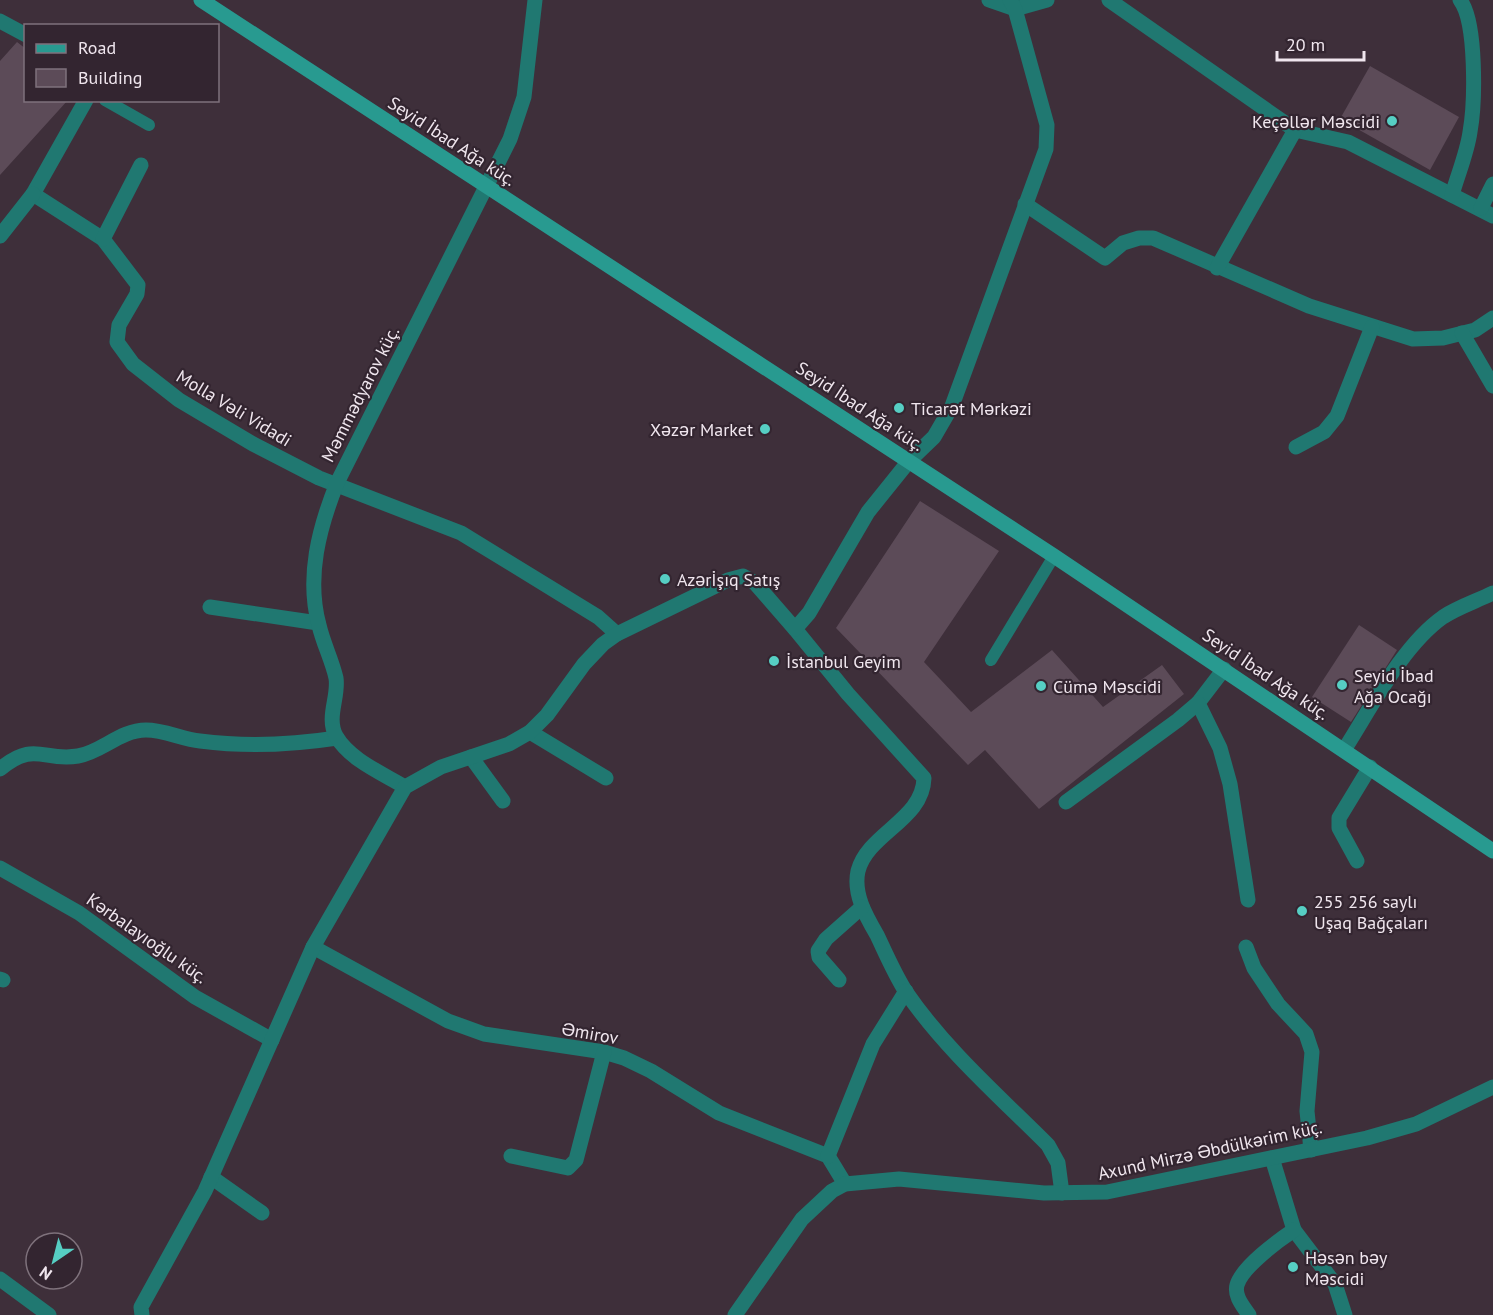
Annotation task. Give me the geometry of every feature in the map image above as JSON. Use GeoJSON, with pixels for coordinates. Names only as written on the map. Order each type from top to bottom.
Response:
{"type":"FeatureCollection","features":[{"type":"Feature","properties":{"kind":"street","name":"Seyid İbad Ağa küç."},"geometry":{"type":"LineString","coordinates":[[201,0],[1054,556],[1493,851]]}},
{"type":"Feature","properties":{"kind":"street","name":"Məmmədyarov küç."},"geometry":{"type":"LineString","coordinates":[[337,738],[331,725],[336,680],[318,623],[315,582],[316,543],[337,483],[488,187],[510,139],[524,97],[535,0]]}},
{"type":"Feature","properties":{"kind":"street"},"geometry":{"type":"LineString","coordinates":[[989,0],[1012,4],[1047,0]]}},
{"type":"Feature","properties":{"kind":"street"},"geometry":{"type":"LineString","coordinates":[[1108,0],[1295,130],[1348,142],[1487,212],[1493,184]]}},
{"type":"Feature","properties":{"kind":"street"},"geometry":{"type":"LineString","coordinates":[[1452,195],[1470,135],[1472,119],[1472,29],[1460,0]]}},
{"type":"Feature","properties":{"kind":"street"},"geometry":{"type":"LineString","coordinates":[[795,629],[818,598],[868,512],[909,461],[934,436],[952,406],[1046,149],[1047,125],[1012,4]]}},
{"type":"Feature","properties":{"kind":"street"},"geometry":{"type":"LineString","coordinates":[[0,21],[24,34]]}},
{"type":"Feature","properties":{"kind":"street"},"geometry":{"type":"LineString","coordinates":[[0,236],[33,194],[85,102]]}},
{"type":"Feature","properties":{"kind":"street"},"geometry":{"type":"LineString","coordinates":[[1217,268],[1295,130]]}},
{"type":"Feature","properties":{"kind":"street"},"geometry":{"type":"LineString","coordinates":[[103,239],[141,165]]}},
{"type":"Feature","properties":{"kind":"street","name":"Molla Vəli Vidadi"},"geometry":{"type":"LineString","coordinates":[[33,194],[103,239],[138,285],[137,294],[119,325],[117,342],[133,364],[178,400],[296,467],[461,533],[598,617],[617,634]]}},
{"type":"Feature","properties":{"kind":"street"},"geometry":{"type":"LineString","coordinates":[[1025,204],[1105,258],[1124,243],[1139,238],[1153,238],[1217,268],[1309,306],[1413,339],[1429,340],[1475,330],[1493,318]]}},
{"type":"Feature","properties":{"kind":"street"},"geometry":{"type":"LineString","coordinates":[[1296,447],[1324,432],[1337,416],[1372,327]]}},
{"type":"Feature","properties":{"kind":"street"},"geometry":{"type":"LineString","coordinates":[[1462,333],[1493,386]]}},
{"type":"Feature","properties":{"kind":"street"},"geometry":{"type":"LineString","coordinates":[[142,1315],[141,1307],[211,1177],[313,947],[405,787],[441,767],[509,744],[530,732],[547,715],[584,664],[603,644],[617,634],[743,576],[755,582],[848,694],[924,778],[924,792],[915,806],[864,857],[858,872],[857,888],[862,908],[906,992],[956,1051],[1048,1145],[1058,1163],[1062,1193]]}},
{"type":"Feature","properties":{"kind":"street"},"geometry":{"type":"LineString","coordinates":[[1344,750],[1406,654],[1423,636],[1443,618],[1493,593]]}},
{"type":"Feature","properties":{"kind":"street"},"geometry":{"type":"LineString","coordinates":[[210,607],[318,623]]}},
{"type":"Feature","properties":{"kind":"street"},"geometry":{"type":"LineString","coordinates":[[1066,802],[1178,720],[1198,703],[1224,669]]}},
{"type":"Feature","properties":{"kind":"street"},"geometry":{"type":"LineString","coordinates":[[1198,703],[1220,748],[1230,784],[1248,900]]}},
{"type":"Feature","properties":{"kind":"street"},"geometry":{"type":"LineString","coordinates":[[0,769],[19,756],[28,753],[77,757],[120,736],[144,730],[199,741],[255,745],[287,745],[337,738],[357,758],[405,787]]}},
{"type":"Feature","properties":{"kind":"street"},"geometry":{"type":"LineString","coordinates":[[530,732],[606,778]]}},
{"type":"Feature","properties":{"kind":"street"},"geometry":{"type":"LineString","coordinates":[[471,757],[502,801]]}},
{"type":"Feature","properties":{"kind":"street"},"geometry":{"type":"LineString","coordinates":[[1357,861],[1339,828],[1339,818],[1370,767]]}},
{"type":"Feature","properties":{"kind":"street","name":"Kərbalayıoğlu küç."},"geometry":{"type":"LineString","coordinates":[[0,868],[79,913],[195,997],[272,1040]]}},
{"type":"Feature","properties":{"kind":"street"},"geometry":{"type":"LineString","coordinates":[[839,980],[819,957],[818,951],[826,939],[862,908]]}},
{"type":"Feature","properties":{"kind":"street","name":"Əmirov"},"geometry":{"type":"LineString","coordinates":[[313,947],[448,1021],[484,1034],[604,1052],[651,1071],[718,1113],[828,1156]]}},
{"type":"Feature","properties":{"kind":"street"},"geometry":{"type":"LineString","coordinates":[[1246,947],[1254,968],[1278,1004],[1306,1034],[1312,1052],[1307,1111],[1311,1150]]}},
{"type":"Feature","properties":{"kind":"street"},"geometry":{"type":"LineString","coordinates":[[735,1315],[802,1219],[832,1191],[845,1184],[828,1156],[873,1044],[906,992]]}},
{"type":"Feature","properties":{"kind":"street"},"geometry":{"type":"LineString","coordinates":[[511,1155],[568,1168],[576,1160],[604,1052]]}},
{"type":"Feature","properties":{"kind":"street","name":"Axund Mirzə Əbdülkərim küç."},"geometry":{"type":"LineString","coordinates":[[845,1184],[899,1179],[1062,1193],[1107,1192],[1311,1150],[1416,1125],[1493,1088]]}},
{"type":"Feature","properties":{"kind":"street"},"geometry":{"type":"LineString","coordinates":[[1272,1158],[1294,1230],[1335,1284],[1345,1315]]}},
{"type":"Feature","properties":{"kind":"street"},"geometry":{"type":"LineString","coordinates":[[211,1177],[262,1213]]}},
{"type":"Feature","properties":{"kind":"street"},"geometry":{"type":"LineString","coordinates":[[1249,1315],[1238,1298],[1237,1286],[1243,1275],[1264,1253],[1294,1230]]}},
{"type":"Feature","properties":{"kind":"street"},"geometry":{"type":"LineString","coordinates":[[0,1278],[49,1315]]}},
{"type":"Feature","properties":{"kind":"lane"},"geometry":{"type":"LineString","coordinates":[[109,102],[149,125]]}},
{"type":"Feature","properties":{"kind":"lane"},"geometry":{"type":"LineString","coordinates":[[992,660],[1054,556]]}},
{"type":"Feature","properties":{"kind":"building"},"geometry":{"type":"Polygon","coordinates":[[[17,42],[24,47],[24,102],[66,102],[0,175],[0,61],[17,42]]]}},
{"type":"Feature","properties":{"kind":"building"},"geometry":{"type":"Polygon","coordinates":[[[1370,66],[1459,117],[1430,170],[1340,119],[1370,66]]]}},
{"type":"Feature","properties":{"kind":"building"},"geometry":{"type":"Polygon","coordinates":[[[920,501],[999,551],[924,662],[971,712],[1052,650],[1103,707],[1162,665],[1184,694],[1039,809],[985,750],[968,765],[836,628],[920,501]]]}},
{"type":"Feature","properties":{"kind":"building"},"geometry":{"type":"Polygon","coordinates":[[[1359,625],[1397,650],[1351,722],[1312,697],[1359,625]]]}},
{"type":"Feature","properties":{"kind":"place","name":"Keçəllər Məscidi"},"geometry":{"type":"Point","coordinates":[1392,121]}},
{"type":"Feature","properties":{"kind":"place","name":"Ticarət Mərkəzi"},"geometry":{"type":"Point","coordinates":[899,408]}},
{"type":"Feature","properties":{"kind":"place","name":"Xəzər Market"},"geometry":{"type":"Point","coordinates":[765,429]}},
{"type":"Feature","properties":{"kind":"place","name":"Azərİşıq Satış"},"geometry":{"type":"Point","coordinates":[665,579]}},
{"type":"Feature","properties":{"kind":"place","name":"İstanbul Geyim"},"geometry":{"type":"Point","coordinates":[774,661]}},
{"type":"Feature","properties":{"kind":"place","name":"Seyid İbad Ağa Ocağı"},"geometry":{"type":"Point","coordinates":[1342,685]}},
{"type":"Feature","properties":{"kind":"place","name":"Cümə Məscidi"},"geometry":{"type":"Point","coordinates":[1041,686]}},
{"type":"Feature","properties":{"kind":"place","name":"255 256 saylı Uşaq Bağçaları"},"geometry":{"type":"Point","coordinates":[1302,911]}},
{"type":"Feature","properties":{"kind":"place","name":"Həsən bəy Məscidi"},"geometry":{"type":"Point","coordinates":[1293,1267]}}]}
